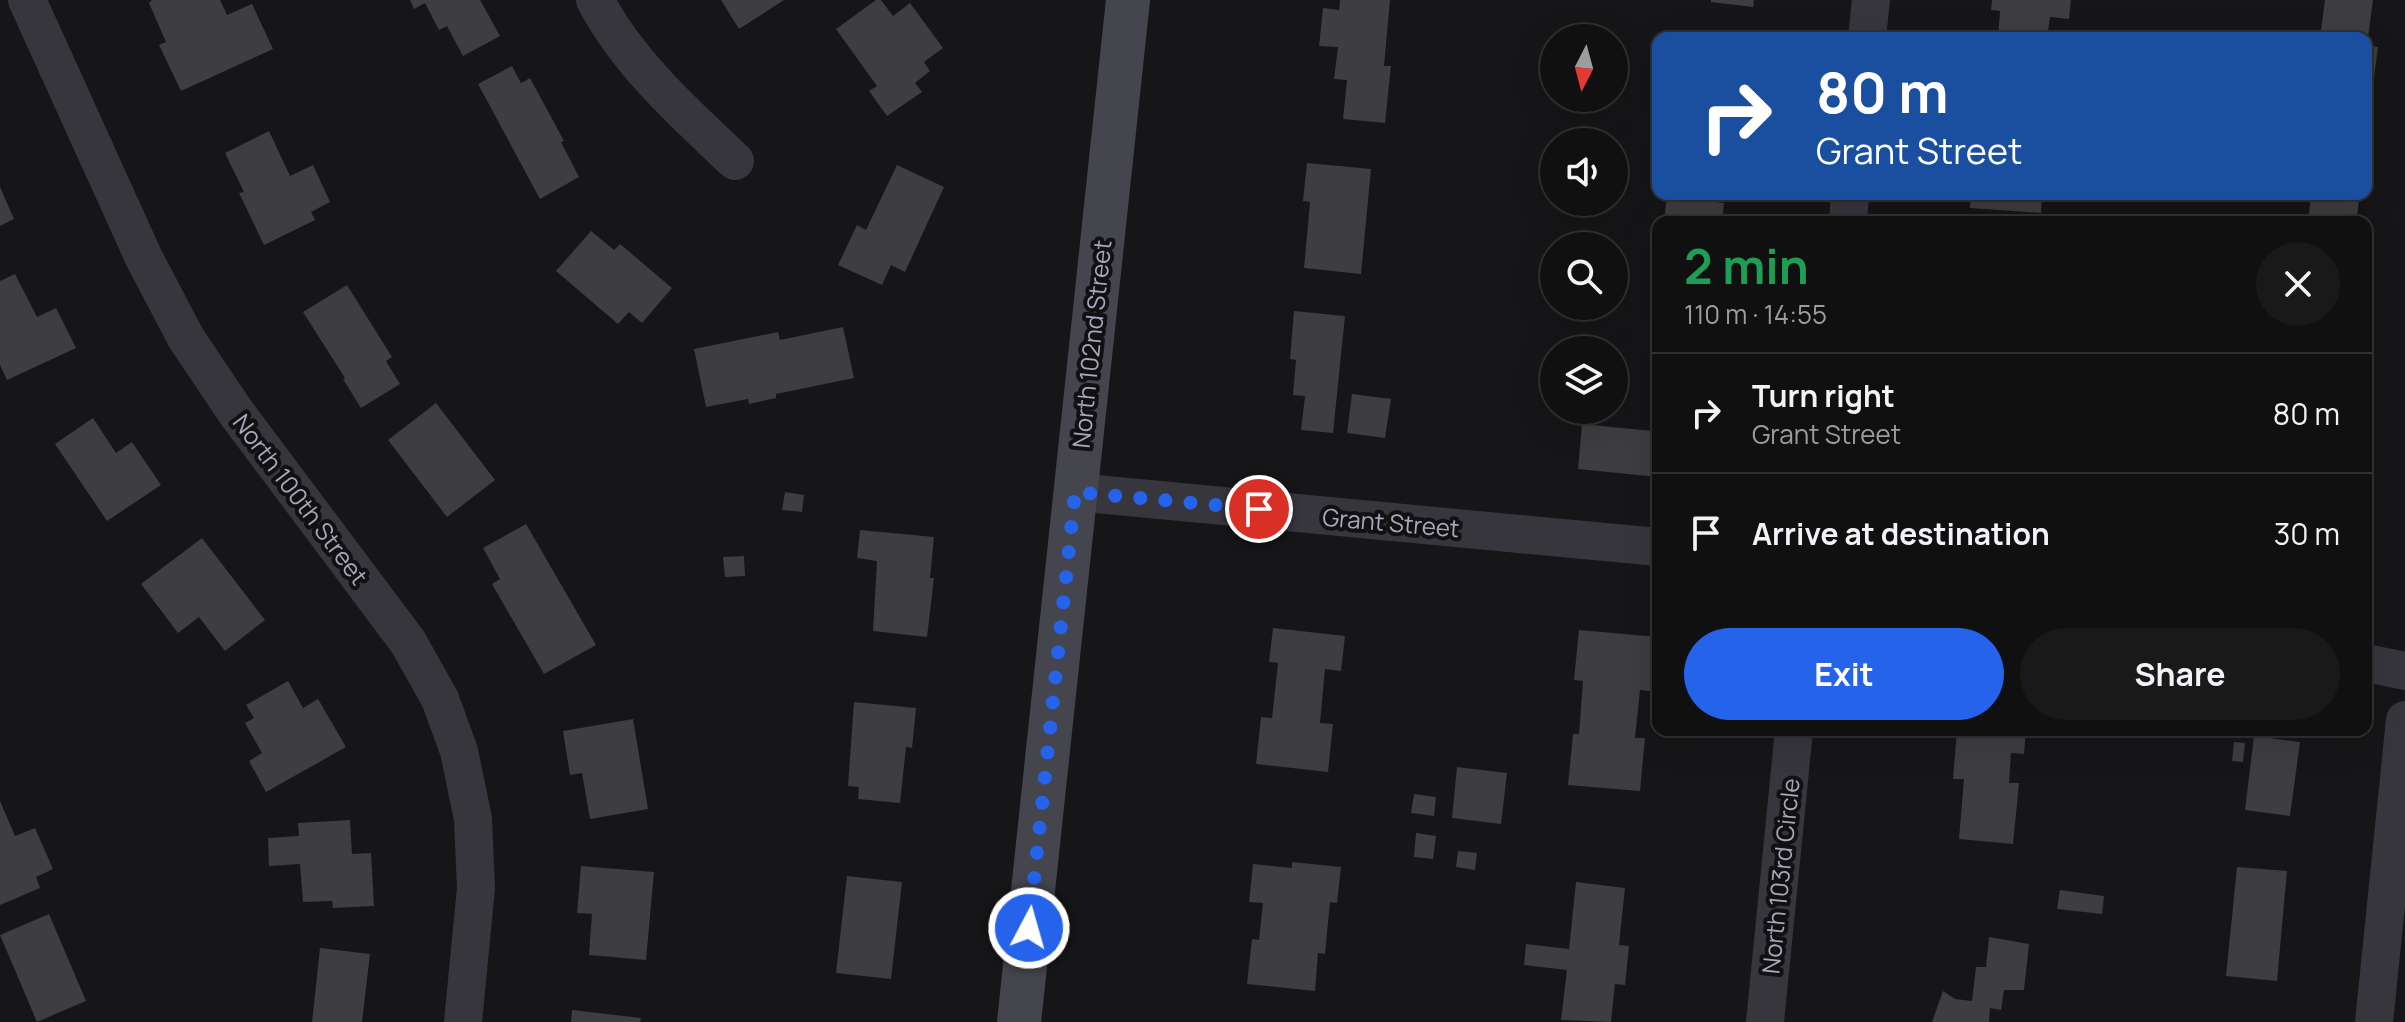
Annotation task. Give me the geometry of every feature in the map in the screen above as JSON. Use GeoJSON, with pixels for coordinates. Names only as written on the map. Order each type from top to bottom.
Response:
{"type":"FeatureCollection","features":[{"type":"Feature","properties":{"kind":"main road","name":"North 102nd Street"},"geometry":{"type":"LineString","coordinates":[[1019,1022],[1128,0]]}},
{"type":"Feature","properties":{"kind":"street","name":"North 100th Street"},"geometry":{"type":"LineString","coordinates":[[27,0],[144,258],[186,338],[235,411],[408,642],[440,699],[459,751],[473,819],[476,888],[463,1022]]}},
{"type":"Feature","properties":{"kind":"street"},"geometry":{"type":"LineString","coordinates":[[595,0],[632,57],[674,103],[735,161]]}},
{"type":"Feature","properties":{"kind":"street"},"geometry":{"type":"LineString","coordinates":[[1868,32],[1871,0]]}},
{"type":"Feature","properties":{"kind":"street","name":"Grant Street"},"geometry":{"type":"LineString","coordinates":[[1075,492],[1652,546]]}},
{"type":"Feature","properties":{"kind":"street"},"geometry":{"type":"LineString","coordinates":[[2372,664],[2405,671]]}},
{"type":"Feature","properties":{"kind":"street"},"geometry":{"type":"LineString","coordinates":[[2374,1022],[2405,720]]}},
{"type":"Feature","properties":{"kind":"street","name":"North 103rd Circle"},"geometry":{"type":"LineString","coordinates":[[1765,1022],[1793,736]]}},
{"type":"Feature","properties":{"kind":"building"},"geometry":{"type":"Polygon","coordinates":[[[152,0],[220,0],[227,15],[252,4],[273,49],[181,91],[159,45],[166,42],[149,3],[152,0]]]}},
{"type":"Feature","properties":{"kind":"building"},"geometry":{"type":"Polygon","coordinates":[[[410,0],[480,0],[500,36],[463,56],[447,26],[439,30],[425,3],[414,9],[410,0]]]}},
{"type":"Feature","properties":{"kind":"building"},"geometry":{"type":"Polygon","coordinates":[[[721,0],[784,0],[739,29],[721,0]]]}},
{"type":"Feature","properties":{"kind":"building"},"geometry":{"type":"Polygon","coordinates":[[[876,0],[881,0],[893,16],[910,3],[943,48],[924,62],[930,71],[915,83],[922,92],[887,116],[869,91],[877,86],[836,29],[876,0]]]}},
{"type":"Feature","properties":{"kind":"building"},"geometry":{"type":"Polygon","coordinates":[[[1340,0],[1390,0],[1384,66],[1391,66],[1385,123],[1343,119],[1347,80],[1334,79],[1338,47],[1319,46],[1323,8],[1339,10],[1340,0]]]}},
{"type":"Feature","properties":{"kind":"building"},"geometry":{"type":"Polygon","coordinates":[[[1711,0],[1754,0],[1753,7],[1711,0]]]}},
{"type":"Feature","properties":{"kind":"building"},"geometry":{"type":"Polygon","coordinates":[[[1992,0],[2071,0],[2069,19],[2050,17],[2048,32],[1998,32],[2000,11],[1991,10],[1992,0]]]}},
{"type":"Feature","properties":{"kind":"building"},"geometry":{"type":"Polygon","coordinates":[[[2325,0],[2373,0],[2369,32],[2321,32],[2325,0]]]}},
{"type":"Feature","properties":{"kind":"building"},"geometry":{"type":"Polygon","coordinates":[[[2372,46],[2378,47],[2372,77],[2372,46]]]}},
{"type":"Feature","properties":{"kind":"building"},"geometry":{"type":"Polygon","coordinates":[[[512,66],[521,83],[530,78],[564,141],[561,142],[579,177],[540,199],[478,84],[512,66]]]}},
{"type":"Feature","properties":{"kind":"building"},"geometry":{"type":"Polygon","coordinates":[[[269,131],[290,176],[313,165],[330,202],[311,212],[315,220],[264,245],[239,193],[244,192],[225,153],[269,131]]]}},
{"type":"Feature","properties":{"kind":"building"},"geometry":{"type":"Polygon","coordinates":[[[1307,163],[1371,169],[1361,274],[1304,268],[1310,202],[1303,201],[1307,163]]]}},
{"type":"Feature","properties":{"kind":"building"},"geometry":{"type":"Polygon","coordinates":[[[897,165],[944,187],[905,272],[891,265],[882,285],[838,265],[857,225],[866,230],[897,165]]]}},
{"type":"Feature","properties":{"kind":"building"},"geometry":{"type":"Polygon","coordinates":[[[0,187],[14,219],[0,226],[0,187]]]}},
{"type":"Feature","properties":{"kind":"building"},"geometry":{"type":"Polygon","coordinates":[[[1667,200],[1724,203],[1723,216],[1665,216],[1667,200]]]}},
{"type":"Feature","properties":{"kind":"building"},"geometry":{"type":"Polygon","coordinates":[[[1971,200],[2042,200],[2041,213],[1970,208],[1971,200]]]}},
{"type":"Feature","properties":{"kind":"building"},"geometry":{"type":"Polygon","coordinates":[[[2310,200],[2359,200],[2357,216],[2309,216],[2310,200]]]}},
{"type":"Feature","properties":{"kind":"building"},"geometry":{"type":"Polygon","coordinates":[[[591,231],[614,250],[620,244],[672,288],[642,323],[629,312],[618,324],[556,271],[591,231]]]}},
{"type":"Feature","properties":{"kind":"building"},"geometry":{"type":"Polygon","coordinates":[[[15,274],[37,317],[56,308],[76,348],[7,380],[0,365],[0,281],[15,274]]]}},
{"type":"Feature","properties":{"kind":"building"},"geometry":{"type":"Polygon","coordinates":[[[347,285],[392,357],[386,361],[400,384],[361,408],[303,312],[347,285]]]}},
{"type":"Feature","properties":{"kind":"building"},"geometry":{"type":"Polygon","coordinates":[[[1294,311],[1345,316],[1333,433],[1301,430],[1305,396],[1293,395],[1296,360],[1290,359],[1294,311]]]}},
{"type":"Feature","properties":{"kind":"building"},"geometry":{"type":"Polygon","coordinates":[[[843,327],[854,378],[776,394],[776,398],[749,404],[748,399],[706,407],[694,349],[778,332],[780,340],[843,327]]]}},
{"type":"Feature","properties":{"kind":"building"},"geometry":{"type":"Polygon","coordinates":[[[1352,394],[1391,399],[1385,438],[1347,433],[1352,394]]]}},
{"type":"Feature","properties":{"kind":"building"},"geometry":{"type":"Polygon","coordinates":[[[436,403],[495,480],[447,517],[388,440],[436,403]]]}},
{"type":"Feature","properties":{"kind":"building"},"geometry":{"type":"Polygon","coordinates":[[[93,418],[116,453],[132,442],[161,485],[107,521],[55,444],[93,418]]]}},
{"type":"Feature","properties":{"kind":"building"},"geometry":{"type":"Polygon","coordinates":[[[1582,424],[1652,431],[1652,476],[1578,469],[1582,424]]]}},
{"type":"Feature","properties":{"kind":"building"},"geometry":{"type":"Polygon","coordinates":[[[785,492],[804,495],[802,512],[782,510],[785,492]]]}},
{"type":"Feature","properties":{"kind":"building"},"geometry":{"type":"Polygon","coordinates":[[[526,524],[596,645],[544,674],[492,584],[500,579],[483,548],[526,524]]]}},
{"type":"Feature","properties":{"kind":"building"},"geometry":{"type":"Polygon","coordinates":[[[860,530],[934,537],[930,578],[934,578],[927,637],[873,631],[877,561],[857,558],[860,530]]]}},
{"type":"Feature","properties":{"kind":"building"},"geometry":{"type":"Polygon","coordinates":[[[202,538],[265,620],[225,651],[199,617],[178,633],[141,584],[202,538]]]}},
{"type":"Feature","properties":{"kind":"building"},"geometry":{"type":"Polygon","coordinates":[[[744,556],[745,576],[725,577],[723,557],[744,556]]]}},
{"type":"Feature","properties":{"kind":"building"},"geometry":{"type":"Polygon","coordinates":[[[1273,628],[1345,636],[1341,671],[1325,669],[1320,723],[1333,724],[1328,772],[1256,764],[1261,717],[1272,718],[1278,663],[1269,662],[1273,628]]]}},
{"type":"Feature","properties":{"kind":"building"},"geometry":{"type":"Polygon","coordinates":[[[1579,630],[1652,636],[1652,691],[1640,690],[1635,738],[1645,738],[1640,791],[1568,785],[1573,734],[1579,734],[1583,681],[1574,680],[1579,630]]]}},
{"type":"Feature","properties":{"kind":"building"},"geometry":{"type":"Polygon","coordinates":[[[288,681],[303,708],[318,699],[346,747],[266,792],[249,761],[262,753],[245,723],[254,718],[246,705],[288,681]]]}},
{"type":"Feature","properties":{"kind":"building"},"geometry":{"type":"Polygon","coordinates":[[[854,702],[916,708],[912,748],[906,747],[900,803],[858,799],[859,787],[848,786],[854,702]]]}},
{"type":"Feature","properties":{"kind":"building"},"geometry":{"type":"Polygon","coordinates":[[[633,719],[648,809],[590,819],[582,773],[570,775],[563,731],[633,719]]]}},
{"type":"Feature","properties":{"kind":"building"},"geometry":{"type":"Polygon","coordinates":[[[1957,736],[2026,736],[2024,754],[2011,753],[2009,783],[2019,783],[2013,844],[1959,839],[1964,779],[1953,779],[1957,736]]]}},
{"type":"Feature","properties":{"kind":"building"},"geometry":{"type":"Polygon","coordinates":[[[2254,736],[2300,742],[2290,816],[2245,810],[2254,736]]]}},
{"type":"Feature","properties":{"kind":"building"},"geometry":{"type":"Polygon","coordinates":[[[2234,742],[2245,743],[2243,762],[2232,761],[2234,742]]]}},
{"type":"Feature","properties":{"kind":"building"},"geometry":{"type":"Polygon","coordinates":[[[1457,767],[1507,773],[1501,824],[1452,818],[1457,767]]]}},
{"type":"Feature","properties":{"kind":"building"},"geometry":{"type":"Polygon","coordinates":[[[1414,794],[1436,797],[1434,816],[1411,813],[1414,794]]]}},
{"type":"Feature","properties":{"kind":"building"},"geometry":{"type":"Polygon","coordinates":[[[0,801],[15,836],[35,828],[53,869],[36,877],[40,888],[0,905],[0,801]]]}},
{"type":"Feature","properties":{"kind":"building"},"geometry":{"type":"Polygon","coordinates":[[[350,820],[352,854],[371,853],[374,906],[333,908],[332,901],[303,902],[300,864],[269,866],[268,838],[299,836],[298,823],[350,820]]]}},
{"type":"Feature","properties":{"kind":"building"},"geometry":{"type":"Polygon","coordinates":[[[1416,833],[1436,836],[1433,859],[1414,857],[1416,833]]]}},
{"type":"Feature","properties":{"kind":"building"},"geometry":{"type":"Polygon","coordinates":[[[1458,851],[1477,853],[1475,870],[1456,867],[1458,851]]]}},
{"type":"Feature","properties":{"kind":"building"},"geometry":{"type":"Polygon","coordinates":[[[1292,862],[1341,867],[1337,903],[1330,902],[1325,954],[1318,953],[1315,991],[1247,984],[1252,939],[1259,940],[1263,903],[1249,902],[1253,864],[1292,868],[1292,862]]]}},
{"type":"Feature","properties":{"kind":"building"},"geometry":{"type":"Polygon","coordinates":[[[581,866],[654,872],[646,960],[589,955],[592,914],[577,913],[581,866]]]}},
{"type":"Feature","properties":{"kind":"building"},"geometry":{"type":"Polygon","coordinates":[[[2237,867],[2287,871],[2277,981],[2226,976],[2237,867]]]}},
{"type":"Feature","properties":{"kind":"building"},"geometry":{"type":"Polygon","coordinates":[[[847,876],[902,882],[891,979],[836,973],[847,876]]]}},
{"type":"Feature","properties":{"kind":"building"},"geometry":{"type":"Polygon","coordinates":[[[1576,882],[1625,888],[1619,945],[1629,946],[1625,985],[1615,984],[1611,1022],[1561,1020],[1567,970],[1524,965],[1526,944],[1569,949],[1576,882]]]}},
{"type":"Feature","properties":{"kind":"building"},"geometry":{"type":"Polygon","coordinates":[[[2060,890],[2104,896],[2102,914],[2057,909],[2060,890]]]}},
{"type":"Feature","properties":{"kind":"building"},"geometry":{"type":"Polygon","coordinates":[[[49,914],[86,1001],[37,1022],[0,935],[49,914]]]}},
{"type":"Feature","properties":{"kind":"building"},"geometry":{"type":"Polygon","coordinates":[[[1989,937],[2029,944],[2024,990],[2004,990],[2001,1010],[1990,1008],[1989,1022],[1932,1022],[1943,991],[1955,999],[1972,1001],[1976,967],[1986,967],[1989,937]]]}},
{"type":"Feature","properties":{"kind":"building"},"geometry":{"type":"Polygon","coordinates":[[[320,948],[370,954],[362,1022],[312,1022],[320,948]]]}},
{"type":"Feature","properties":{"kind":"building"},"geometry":{"type":"Polygon","coordinates":[[[572,1010],[641,1018],[640,1022],[571,1022],[572,1010]]]}},
{"type":"Feature","properties":{"kind":"route"},"geometry":{"type":"LineString","coordinates":[[1029,928],[1075,492],[1259,509]]}}]}
